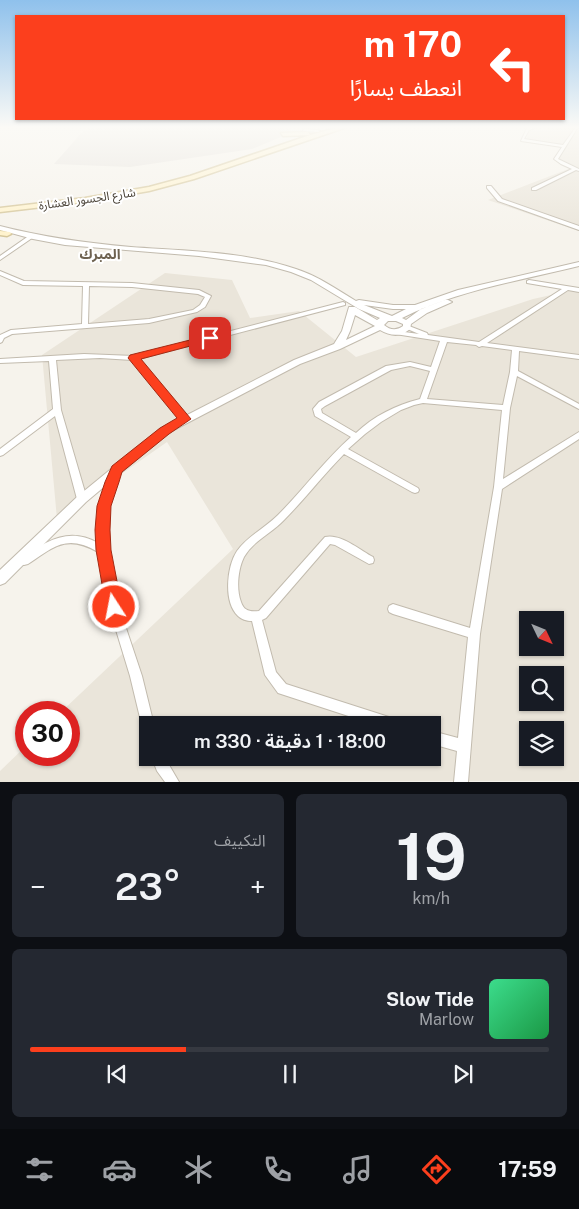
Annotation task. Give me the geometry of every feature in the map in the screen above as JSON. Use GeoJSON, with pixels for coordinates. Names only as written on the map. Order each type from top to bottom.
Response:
{"type":"FeatureCollection","features":[{"type":"Feature","properties":{"kind":"main road","name":"شارع الجسور العشارة"},"geometry":{"type":"LineString","coordinates":[[0,206],[77,197],[143,186],[191,174],[221,163]]}},
{"type":"Feature","properties":{"kind":"main road","name":"شارع الجسور العشارة"},"geometry":{"type":"LineString","coordinates":[[0,210],[104,198],[153,188],[233,163]]}},
{"type":"Feature","properties":{"kind":"main road"},"geometry":{"type":"LineString","coordinates":[[0,215],[25,207]]}},
{"type":"Feature","properties":{"kind":"street"},"geometry":{"type":"LineString","coordinates":[[561,163],[577,170]]}},
{"type":"Feature","properties":{"kind":"street"},"geometry":{"type":"LineString","coordinates":[[534,189],[577,170]]}},
{"type":"Feature","properties":{"kind":"street"},"geometry":{"type":"LineString","coordinates":[[489,187],[500,200],[579,228]]}},
{"type":"Feature","properties":{"kind":"street"},"geometry":{"type":"LineString","coordinates":[[0,228],[29,238]]}},
{"type":"Feature","properties":{"kind":"street"},"geometry":{"type":"LineString","coordinates":[[2,233],[89,245],[222,256],[268,264],[299,273],[344,301],[392,318],[442,340]]}},
{"type":"Feature","properties":{"kind":"street"},"geometry":{"type":"LineString","coordinates":[[0,258],[29,238]]}},
{"type":"Feature","properties":{"kind":"street"},"geometry":{"type":"LineString","coordinates":[[386,329],[381,321],[392,318],[420,304],[466,290],[579,264]]}},
{"type":"Feature","properties":{"kind":"street"},"geometry":{"type":"LineString","coordinates":[[4,575],[82,499],[164,431],[185,419],[297,362],[386,329],[404,331],[407,325],[436,306],[579,271]]}},
{"type":"Feature","properties":{"kind":"street"},"geometry":{"type":"LineString","coordinates":[[0,273],[23,283],[86,284],[190,291],[204,293],[208,296],[203,306],[187,313],[149,321],[10,332],[1,337],[0,341]]}},
{"type":"Feature","properties":{"kind":"street"},"geometry":{"type":"LineString","coordinates":[[529,282],[579,290]]}},
{"type":"Feature","properties":{"kind":"street"},"geometry":{"type":"LineString","coordinates":[[85,326],[86,284]]}},
{"type":"Feature","properties":{"kind":"street"},"geometry":{"type":"LineString","coordinates":[[478,345],[566,289]]}},
{"type":"Feature","properties":{"kind":"street"},"geometry":{"type":"LineString","coordinates":[[344,301],[352,309],[386,329],[442,340],[579,357]]}},
{"type":"Feature","properties":{"kind":"street"},"geometry":{"type":"LineString","coordinates":[[0,361],[52,360],[80,355],[134,358],[344,301],[385,307],[420,304]]}},
{"type":"Feature","properties":{"kind":"street"},"geometry":{"type":"LineString","coordinates":[[337,347],[346,331],[352,309]]}},
{"type":"Feature","properties":{"kind":"street"},"geometry":{"type":"LineString","coordinates":[[424,401],[442,340]]}},
{"type":"Feature","properties":{"kind":"street"},"geometry":{"type":"LineString","coordinates":[[461,782],[474,634],[498,487],[506,408],[514,372],[516,350]]}},
{"type":"Feature","properties":{"kind":"street"},"geometry":{"type":"LineString","coordinates":[[134,358],[185,419]]}},
{"type":"Feature","properties":{"kind":"street"},"geometry":{"type":"LineString","coordinates":[[52,360],[57,410],[82,499]]}},
{"type":"Feature","properties":{"kind":"street"},"geometry":{"type":"LineString","coordinates":[[357,437],[318,414],[317,410],[322,404],[389,368],[410,364],[434,370]]}},
{"type":"Feature","properties":{"kind":"street"},"geometry":{"type":"LineString","coordinates":[[514,372],[579,407]]}},
{"type":"Feature","properties":{"kind":"street"},"geometry":{"type":"LineString","coordinates":[[369,560],[334,540],[328,540],[266,611],[256,617],[244,616],[236,607],[234,587],[241,554],[279,520],[342,450],[357,437],[394,410],[424,401],[506,408]]}},
{"type":"Feature","properties":{"kind":"street"},"geometry":{"type":"LineString","coordinates":[[0,453],[57,410]]}},
{"type":"Feature","properties":{"kind":"street"},"geometry":{"type":"LineString","coordinates":[[498,487],[579,435]]}},
{"type":"Feature","properties":{"kind":"street"},"geometry":{"type":"LineString","coordinates":[[342,450],[415,490]]}},
{"type":"Feature","properties":{"kind":"street"},"geometry":{"type":"LineString","coordinates":[[117,470],[104,506],[103,550],[114,607],[136,676],[146,716]]}},
{"type":"Feature","properties":{"kind":"street"},"geometry":{"type":"LineString","coordinates":[[4,575],[45,547],[63,539],[76,537],[89,541],[103,550]]}},
{"type":"Feature","properties":{"kind":"street"},"geometry":{"type":"LineString","coordinates":[[392,609],[474,634]]}},
{"type":"Feature","properties":{"kind":"street"},"geometry":{"type":"LineString","coordinates":[[256,617],[271,675],[282,689],[367,716]]}},
{"type":"Feature","properties":{"kind":"street"},"geometry":{"type":"LineString","coordinates":[[441,740],[464,746]]}},
{"type":"Feature","properties":{"kind":"street"},"geometry":{"type":"LineString","coordinates":[[162,766],[174,782]]}},
{"type":"Feature","properties":{"kind":"shaded area"},"geometry":{"type":"Polygon","coordinates":[[[54,163],[154,163],[130,167],[54,163]]]}},
{"type":"Feature","properties":{"kind":"shaded area"},"geometry":{"type":"Polygon","coordinates":[[[565,163],[579,163],[579,231],[488,200],[571,168],[565,163]]]}},
{"type":"Feature","properties":{"kind":"shaded area"},"geometry":{"type":"Polygon","coordinates":[[[165,273],[232,280],[250,318],[299,311],[356,357],[533,299],[579,289],[579,781],[0,782],[0,771],[15,757],[15,766],[80,766],[80,701],[73,701],[233,549],[167,442],[57,519],[42,355],[165,273]]]}},
{"type":"Feature","properties":{"kind":"district","name":"المبرك"},"geometry":{"type":"Point","coordinates":[100,254]}},
{"type":"Feature","properties":{"kind":"route"},"geometry":{"type":"LineString","coordinates":[[114,607],[103,550],[102,530],[104,506],[112,482],[117,470],[140,450],[164,431],[185,419],[134,358],[210,338]]}}]}
